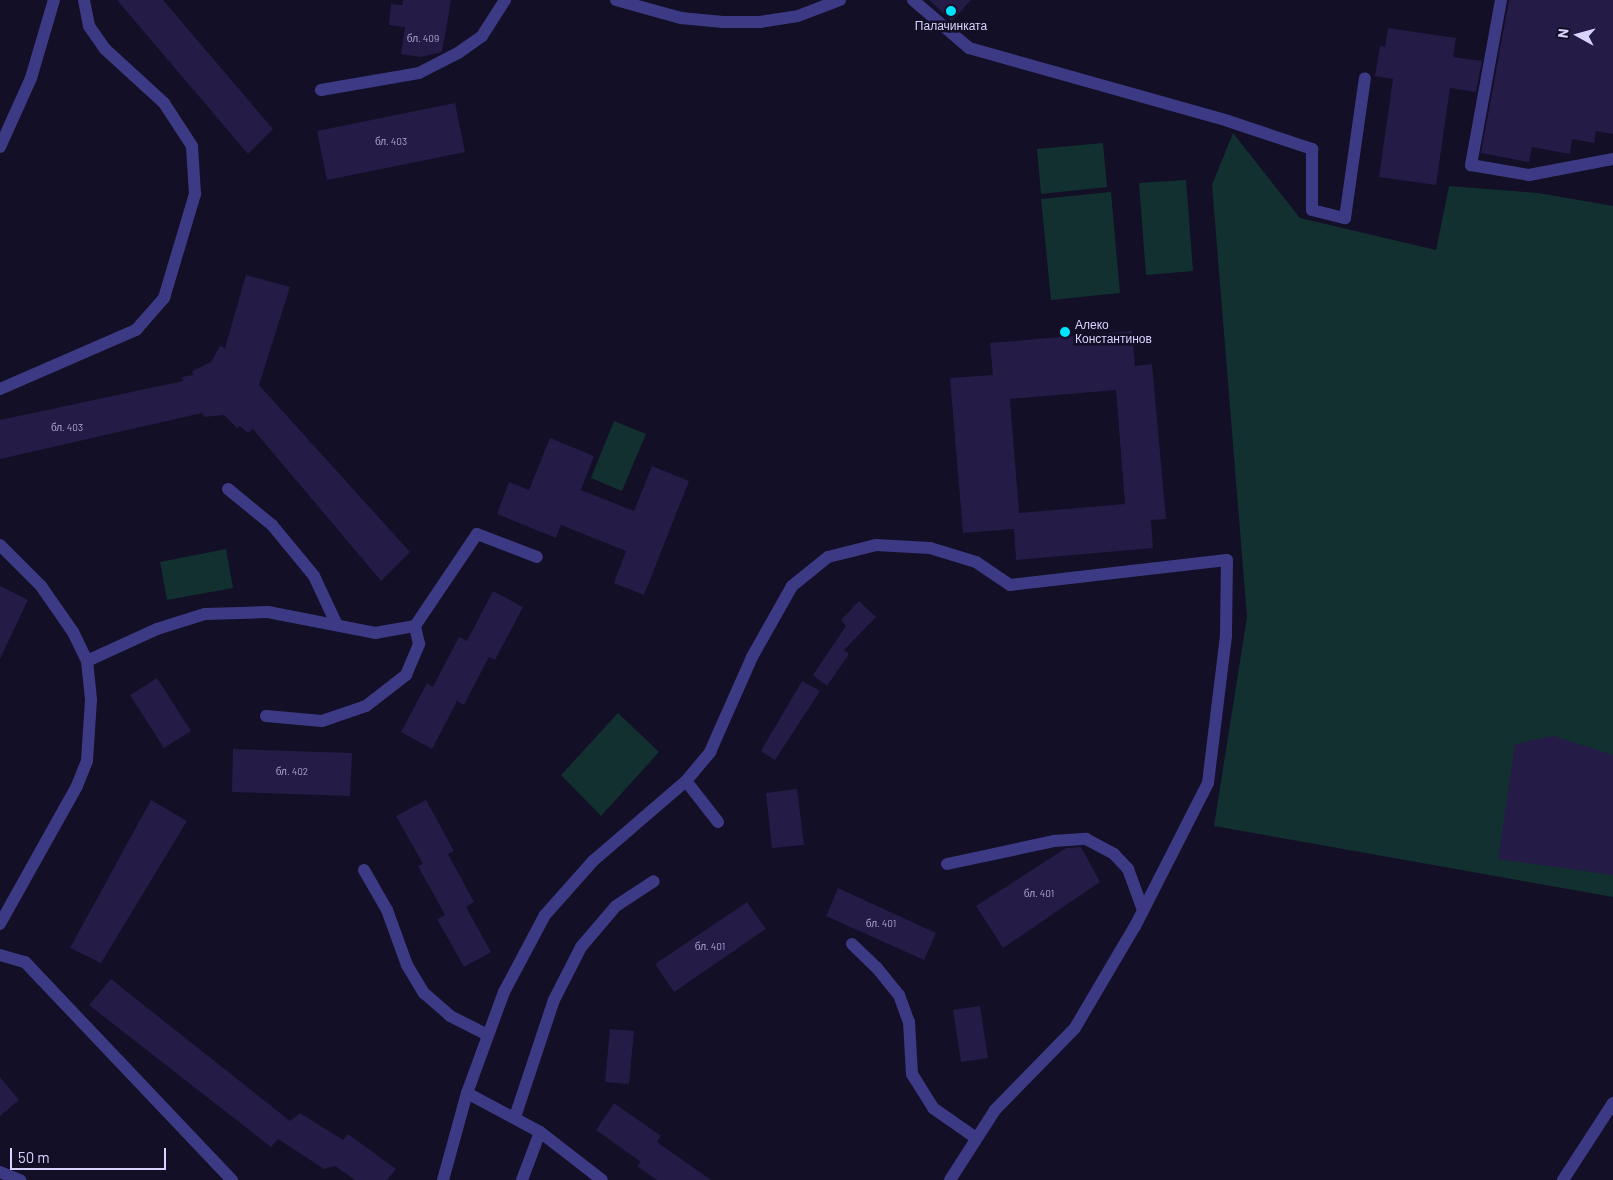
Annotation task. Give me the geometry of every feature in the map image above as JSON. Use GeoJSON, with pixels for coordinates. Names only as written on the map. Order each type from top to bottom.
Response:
{"type":"FeatureCollection","features":[{"type":"Feature","properties":{"kind":"street"},"geometry":{"type":"LineString","coordinates":[[0,148],[31,78],[54,0]]}},
{"type":"Feature","properties":{"kind":"street"},"geometry":{"type":"LineString","coordinates":[[0,389],[136,330],[164,298],[195,194],[192,146],[164,103],[105,48],[89,26],[84,0]]}},
{"type":"Feature","properties":{"kind":"street"},"geometry":{"type":"LineString","coordinates":[[322,90],[419,73],[458,53],[482,36],[505,0]]}},
{"type":"Feature","properties":{"kind":"street"},"geometry":{"type":"LineString","coordinates":[[616,0],[681,18],[723,22],[760,22],[798,16],[840,0]]}},
{"type":"Feature","properties":{"kind":"street"},"geometry":{"type":"LineString","coordinates":[[912,0],[969,48],[1242,126],[1312,149],[1312,210],[1345,218],[1365,78]]}},
{"type":"Feature","properties":{"kind":"street"},"geometry":{"type":"LineString","coordinates":[[1501,0],[1471,165],[1529,175],[1613,159]]}},
{"type":"Feature","properties":{"kind":"street"},"geometry":{"type":"LineString","coordinates":[[228,489],[272,526],[314,576],[336,623]]}},
{"type":"Feature","properties":{"kind":"street"},"geometry":{"type":"LineString","coordinates":[[87,661],[158,629],[205,614],[268,612],[336,623],[375,633],[415,626],[477,534],[537,557]]}},
{"type":"Feature","properties":{"kind":"street"},"geometry":{"type":"LineString","coordinates":[[0,545],[41,586],[72,632],[87,661],[91,700],[87,761],[77,786],[0,924]]}},
{"type":"Feature","properties":{"kind":"street"},"geometry":{"type":"LineString","coordinates":[[443,1180],[467,1093],[504,992],[545,915],[593,861],[686,781],[710,752],[752,657],[792,586],[828,557],[876,545],[930,548],[976,562],[1010,585],[1228,560],[1226,636],[1208,783],[1143,910],[1075,1028],[995,1110],[950,1180]]}},
{"type":"Feature","properties":{"kind":"street"},"geometry":{"type":"LineString","coordinates":[[266,716],[322,721],[366,706],[406,675],[419,644],[415,626]]}},
{"type":"Feature","properties":{"kind":"street"},"geometry":{"type":"LineString","coordinates":[[686,781],[718,822]]}},
{"type":"Feature","properties":{"kind":"street"},"geometry":{"type":"LineString","coordinates":[[947,864],[1054,841],[1086,839],[1114,854],[1128,869],[1143,910]]}},
{"type":"Feature","properties":{"kind":"street"},"geometry":{"type":"LineString","coordinates":[[364,870],[388,910],[407,965],[424,993],[450,1016],[488,1036]]}},
{"type":"Feature","properties":{"kind":"street"},"geometry":{"type":"LineString","coordinates":[[515,1117],[554,1000],[581,947],[616,906],[654,882]]}},
{"type":"Feature","properties":{"kind":"street"},"geometry":{"type":"LineString","coordinates":[[852,944],[877,968],[899,995],[909,1022],[912,1074],[933,1108],[976,1138]]}},
{"type":"Feature","properties":{"kind":"street"},"geometry":{"type":"LineString","coordinates":[[0,955],[25,962],[232,1180]]}},
{"type":"Feature","properties":{"kind":"street"},"geometry":{"type":"LineString","coordinates":[[467,1093],[540,1132],[602,1180]]}},
{"type":"Feature","properties":{"kind":"street"},"geometry":{"type":"LineString","coordinates":[[1562,1180],[1613,1103]]}},
{"type":"Feature","properties":{"kind":"street"},"geometry":{"type":"LineString","coordinates":[[522,1180],[540,1132]]}},
{"type":"Feature","properties":{"kind":"street"},"geometry":{"type":"LineString","coordinates":[[0,1172],[20,1180]]}},
{"type":"Feature","properties":{"kind":"green space"},"geometry":{"type":"Polygon","coordinates":[[[1233,133],[1300,218],[1436,250],[1449,186],[1538,193],[1613,206],[1613,897],[1214,826],[1247,617],[1212,185],[1233,133]]]}},
{"type":"Feature","properties":{"kind":"green space"},"geometry":{"type":"Polygon","coordinates":[[[1103,143],[1107,187],[1041,194],[1037,149],[1103,143]]]}},
{"type":"Feature","properties":{"kind":"green space"},"geometry":{"type":"Polygon","coordinates":[[[1186,180],[1193,271],[1146,275],[1139,183],[1186,180]]]}},
{"type":"Feature","properties":{"kind":"green space"},"geometry":{"type":"Polygon","coordinates":[[[1111,192],[1120,293],[1051,300],[1041,199],[1111,192]]]}},
{"type":"Feature","properties":{"kind":"green space"},"geometry":{"type":"Polygon","coordinates":[[[614,421],[646,434],[622,491],[591,478],[614,421]]]}},
{"type":"Feature","properties":{"kind":"green space"},"geometry":{"type":"Polygon","coordinates":[[[226,549],[233,588],[167,600],[160,562],[226,549]]]}},
{"type":"Feature","properties":{"kind":"green space"},"geometry":{"type":"Polygon","coordinates":[[[618,713],[659,752],[601,816],[561,775],[618,713]]]}},
{"type":"Feature","properties":{"kind":"building"},"geometry":{"type":"Polygon","coordinates":[[[117,0],[163,0],[273,129],[248,154],[117,0]]]}},
{"type":"Feature","properties":{"kind":"building"},"geometry":{"type":"Polygon","coordinates":[[[403,0],[451,0],[442,52],[421,57],[401,54],[405,27],[389,25],[391,4],[402,5],[403,0]]]}},
{"type":"Feature","properties":{"kind":"building","name":"Палачинката"},"geometry":{"type":"Polygon","coordinates":[[[929,0],[971,0],[952,21],[929,0]]]}},
{"type":"Feature","properties":{"kind":"building"},"geometry":{"type":"Polygon","coordinates":[[[1509,0],[1613,0],[1613,134],[1596,131],[1594,143],[1572,139],[1570,154],[1532,147],[1529,162],[1481,153],[1509,0]]]}},
{"type":"Feature","properties":{"kind":"building"},"geometry":{"type":"Polygon","coordinates":[[[1388,28],[1456,38],[1453,57],[1482,61],[1476,92],[1450,88],[1436,185],[1379,177],[1393,79],[1375,76],[1380,46],[1385,47],[1388,28]]]}},
{"type":"Feature","properties":{"kind":"building"},"geometry":{"type":"Polygon","coordinates":[[[455,103],[465,152],[327,180],[317,131],[455,103]]]}},
{"type":"Feature","properties":{"kind":"building"},"geometry":{"type":"Polygon","coordinates":[[[246,275],[290,287],[259,385],[410,552],[381,581],[253,429],[248,433],[240,426],[237,428],[224,415],[204,417],[202,413],[0,459],[0,420],[183,381],[182,377],[193,375],[192,371],[211,362],[220,346],[225,348],[246,275]]]}},
{"type":"Feature","properties":{"kind":"building"},"geometry":{"type":"Polygon","coordinates":[[[1132,331],[1135,366],[1152,364],[1166,519],[1151,520],[1153,548],[1016,560],[1014,529],[963,533],[950,378],[993,375],[990,343],[1132,331]],[[1116,390],[1010,399],[1019,513],[1125,504],[1116,390]]]}},
{"type":"Feature","properties":{"kind":"building"},"geometry":{"type":"Polygon","coordinates":[[[550,438],[594,456],[581,490],[634,511],[652,466],[689,481],[644,595],[614,583],[626,551],[561,525],[556,538],[497,514],[509,482],[529,490],[550,438]]]}},
{"type":"Feature","properties":{"kind":"building"},"geometry":{"type":"Polygon","coordinates":[[[0,586],[28,600],[0,659],[0,586]]]}},
{"type":"Feature","properties":{"kind":"building"},"geometry":{"type":"Polygon","coordinates":[[[493,591],[523,607],[495,660],[489,657],[464,705],[457,701],[432,749],[401,732],[427,683],[433,687],[459,637],[467,641],[493,591]]]}},
{"type":"Feature","properties":{"kind":"building"},"geometry":{"type":"Polygon","coordinates":[[[859,601],[876,617],[844,650],[849,654],[827,686],[813,675],[846,626],[841,620],[859,601]]]}},
{"type":"Feature","properties":{"kind":"building"},"geometry":{"type":"Polygon","coordinates":[[[157,678],[191,731],[164,748],[130,695],[157,678]]]}},
{"type":"Feature","properties":{"kind":"building"},"geometry":{"type":"Polygon","coordinates":[[[802,681],[820,691],[775,760],[761,751],[802,681]]]}},
{"type":"Feature","properties":{"kind":"building"},"geometry":{"type":"Polygon","coordinates":[[[1553,736],[1613,755],[1613,875],[1498,859],[1515,744],[1553,736]]]}},
{"type":"Feature","properties":{"kind":"building"},"geometry":{"type":"Polygon","coordinates":[[[233,749],[352,753],[350,796],[232,792],[233,749]]]}},
{"type":"Feature","properties":{"kind":"building"},"geometry":{"type":"Polygon","coordinates":[[[797,789],[804,845],[772,848],[766,793],[797,789]]]}},
{"type":"Feature","properties":{"kind":"building"},"geometry":{"type":"Polygon","coordinates":[[[151,800],[187,821],[101,963],[70,948],[151,800]]]}},
{"type":"Feature","properties":{"kind":"building"},"geometry":{"type":"Polygon","coordinates":[[[426,800],[454,851],[448,854],[474,902],[466,907],[491,952],[464,967],[437,919],[445,915],[418,866],[423,864],[396,816],[426,800]]]}},
{"type":"Feature","properties":{"kind":"building"},"geometry":{"type":"Polygon","coordinates":[[[1081,847],[1100,882],[1003,948],[976,906],[1066,848],[1081,847]]]}},
{"type":"Feature","properties":{"kind":"building"},"geometry":{"type":"Polygon","coordinates":[[[838,888],[936,933],[924,960],[826,916],[838,888]]]}},
{"type":"Feature","properties":{"kind":"building"},"geometry":{"type":"Polygon","coordinates":[[[747,902],[766,929],[674,992],[655,964],[747,902]]]}},
{"type":"Feature","properties":{"kind":"building"},"geometry":{"type":"Polygon","coordinates":[[[111,979],[290,1121],[300,1113],[343,1140],[348,1134],[396,1169],[387,1180],[355,1180],[335,1166],[324,1169],[278,1139],[271,1147],[89,1005],[111,979]]]}},
{"type":"Feature","properties":{"kind":"building"},"geometry":{"type":"Polygon","coordinates":[[[980,1006],[988,1058],[961,1062],[953,1010],[980,1006]]]}},
{"type":"Feature","properties":{"kind":"building"},"geometry":{"type":"Polygon","coordinates":[[[610,1029],[634,1031],[629,1084],[605,1082],[610,1029]]]}},
{"type":"Feature","properties":{"kind":"building"},"geometry":{"type":"Polygon","coordinates":[[[0,1077],[19,1100],[0,1116],[0,1077]]]}},
{"type":"Feature","properties":{"kind":"building"},"geometry":{"type":"Polygon","coordinates":[[[614,1103],[661,1136],[657,1142],[711,1180],[657,1180],[637,1166],[641,1162],[596,1130],[614,1103]]]}},
{"type":"Feature","properties":{"kind":"place","name":"Палачинката"},"geometry":{"type":"Point","coordinates":[951,11]}},
{"type":"Feature","properties":{"kind":"place","name":"Алеко Константинов"},"geometry":{"type":"Point","coordinates":[1065,332]}}]}
